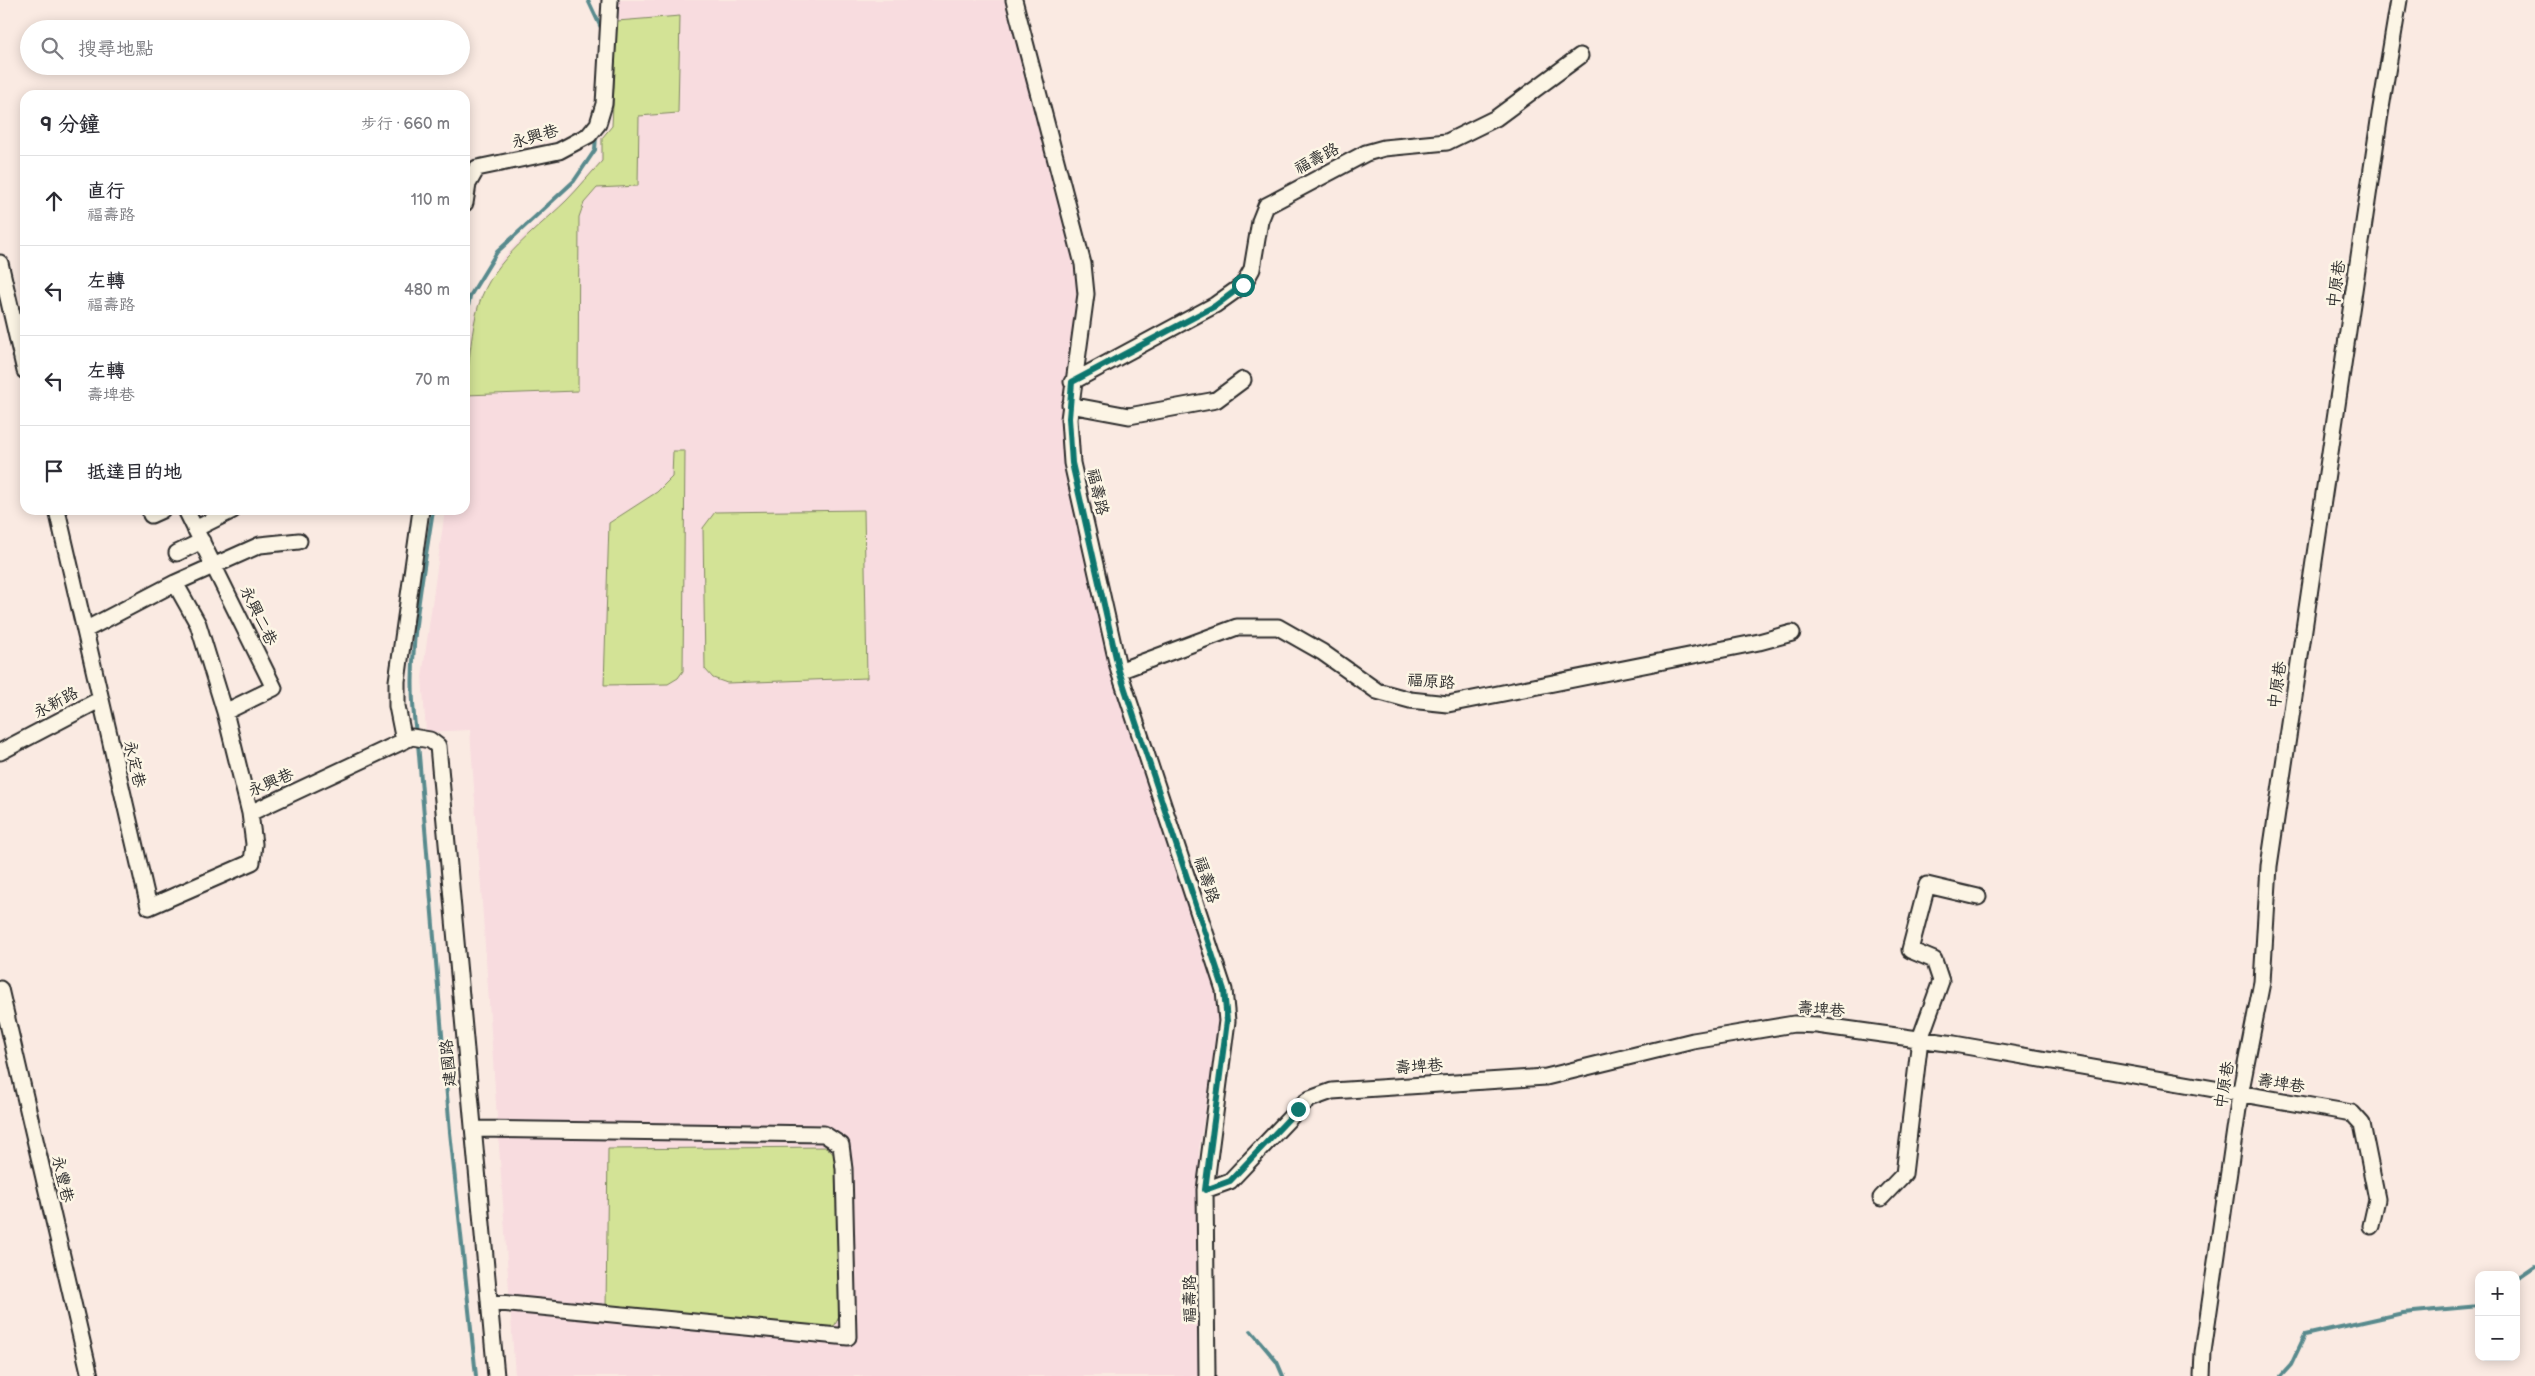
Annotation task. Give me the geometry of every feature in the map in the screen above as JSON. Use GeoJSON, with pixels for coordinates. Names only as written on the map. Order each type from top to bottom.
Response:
{"type":"FeatureCollection","features":[{"type":"Feature","properties":{"kind":"street","name":"永興巷"},"geometry":{"type":"LineString","coordinates":[[470,180],[476,168],[559,150],[589,135],[598,124],[604,104],[610,0]]}},
{"type":"Feature","properties":{"kind":"street","name":"福壽路"},"geometry":{"type":"LineString","coordinates":[[1014,0],[1083,264],[1086,294],[1070,405],[1072,463],[1119,671],[1224,990],[1227,1021],[1205,1190],[1207,1376]]}},
{"type":"Feature","properties":{"kind":"street","name":"中原巷"},"geometry":{"type":"LineString","coordinates":[[2202,1376],[2240,1095],[2262,982],[2269,866],[2378,124],[2400,0]]}},
{"type":"Feature","properties":{"kind":"street","name":"福壽路"},"geometry":{"type":"LineString","coordinates":[[1072,382],[1215,306],[1243,285],[1252,269],[1260,221],[1266,206],[1366,153],[1384,148],[1447,142],[1496,118],[1580,56]]}},
{"type":"Feature","properties":{"kind":"street"},"geometry":{"type":"LineString","coordinates":[[0,263],[20,349]]}},
{"type":"Feature","properties":{"kind":"street"},"geometry":{"type":"LineString","coordinates":[[1070,405],[1129,416],[1216,400],[1243,380]]}},
{"type":"Feature","properties":{"kind":"street","name":"永定巷"},"geometry":{"type":"LineString","coordinates":[[58,515],[149,908],[252,862],[254,844],[250,813]]}},
{"type":"Feature","properties":{"kind":"street","name":"永興二巷"},"geometry":{"type":"LineString","coordinates":[[188,515],[274,688],[225,712]]}},
{"type":"Feature","properties":{"kind":"street"},"geometry":{"type":"LineString","coordinates":[[177,553],[226,515]]}},
{"type":"Feature","properties":{"kind":"street"},"geometry":{"type":"LineString","coordinates":[[413,739],[397,706],[397,681],[420,515]]}},
{"type":"Feature","properties":{"kind":"street"},"geometry":{"type":"LineString","coordinates":[[85,630],[176,583],[260,545],[299,541]]}},
{"type":"Feature","properties":{"kind":"street","name":"永興巷"},"geometry":{"type":"LineString","coordinates":[[176,583],[198,624],[225,712],[250,813],[413,739]]}},
{"type":"Feature","properties":{"kind":"street","name":"福原路"},"geometry":{"type":"LineString","coordinates":[[1119,671],[1237,627],[1278,627],[1322,652],[1377,691],[1410,700],[1448,704],[1749,644],[1792,633]]}},
{"type":"Feature","properties":{"kind":"street","name":"永新路"},"geometry":{"type":"LineString","coordinates":[[0,752],[101,699]]}},
{"type":"Feature","properties":{"kind":"street","name":"建國路"},"geometry":{"type":"LineString","coordinates":[[413,739],[438,746],[496,1376]]}},
{"type":"Feature","properties":{"kind":"street"},"geometry":{"type":"LineString","coordinates":[[1881,1198],[1904,1174],[1920,1039],[1940,981],[1934,960],[1910,950],[1926,885],[1978,896]]}},
{"type":"Feature","properties":{"kind":"street","name":"永豐巷"},"geometry":{"type":"LineString","coordinates":[[0,989],[90,1376]]}},
{"type":"Feature","properties":{"kind":"street","name":"壽埤巷"},"geometry":{"type":"LineString","coordinates":[[1205,1190],[1230,1181],[1303,1104],[1310,1099],[1332,1091],[1546,1077],[1693,1041],[1794,1024],[1817,1025],[1920,1039],[2352,1113],[2362,1124],[2376,1199],[2371,1226]]}},
{"type":"Feature","properties":{"kind":"street"},"geometry":{"type":"LineString","coordinates":[[473,1129],[824,1134],[841,1145],[844,1169],[848,1337],[490,1302]]}},
{"type":"Feature","properties":{"kind":"shaded area"},"geometry":{"type":"Polygon","coordinates":[[[618,0],[1004,0],[1079,271],[1078,296],[1064,405],[1065,468],[1116,684],[1213,980],[1218,1007],[1218,1031],[1199,1150],[1199,1376],[515,1376],[470,730],[426,732],[422,677],[444,515],[470,515],[470,342],[474,314],[485,287],[500,261],[524,236],[566,199],[600,161],[601,137],[611,126],[618,0]]]}},
{"type":"Feature","properties":{"kind":"green space"},"geometry":{"type":"Polygon","coordinates":[[[680,16],[678,113],[639,116],[638,186],[597,188],[584,203],[579,217],[578,391],[470,395],[470,353],[476,315],[490,280],[512,252],[566,201],[602,161],[602,138],[612,126],[617,21],[680,16]]]}},
{"type":"Feature","properties":{"kind":"green space"},"geometry":{"type":"Polygon","coordinates":[[[673,451],[685,451],[683,671],[678,678],[668,684],[604,685],[609,523],[657,492],[672,477],[673,451]]]}},
{"type":"Feature","properties":{"kind":"green space"},"geometry":{"type":"Polygon","coordinates":[[[864,510],[867,678],[727,683],[713,678],[705,669],[703,528],[715,512],[864,510]]]}},
{"type":"Feature","properties":{"kind":"green space"},"geometry":{"type":"Polygon","coordinates":[[[826,1147],[838,1158],[842,1310],[835,1325],[826,1328],[606,1308],[608,1149],[826,1147]]]}},
{"type":"Feature","properties":{"kind":"waterway"},"geometry":{"type":"LineString","coordinates":[[588,0],[603,32]]}},
{"type":"Feature","properties":{"kind":"waterway"},"geometry":{"type":"LineString","coordinates":[[470,296],[497,252],[574,181],[595,150],[596,135]]}},
{"type":"Feature","properties":{"kind":"waterway"},"geometry":{"type":"LineString","coordinates":[[416,733],[412,678],[416,622],[432,515]]}},
{"type":"Feature","properties":{"kind":"waterway"},"geometry":{"type":"LineString","coordinates":[[418,743],[450,1132],[476,1376]]}},
{"type":"Feature","properties":{"kind":"waterway"},"geometry":{"type":"LineString","coordinates":[[2520,1276],[2535,1266]]}},
{"type":"Feature","properties":{"kind":"waterway"},"geometry":{"type":"LineString","coordinates":[[2281,1376],[2291,1365],[2305,1335],[2403,1313],[2475,1306]]}},
{"type":"Feature","properties":{"kind":"waterway"},"geometry":{"type":"LineString","coordinates":[[1251,1331],[1277,1362],[1283,1376]]}},
{"type":"Feature","properties":{"kind":"route"},"geometry":{"type":"LineString","coordinates":[[1243,285],[1215,306],[1072,382],[1069,418],[1072,463],[1119,671],[1224,990],[1227,1021],[1205,1190],[1230,1181],[1298,1109]]}}]}
